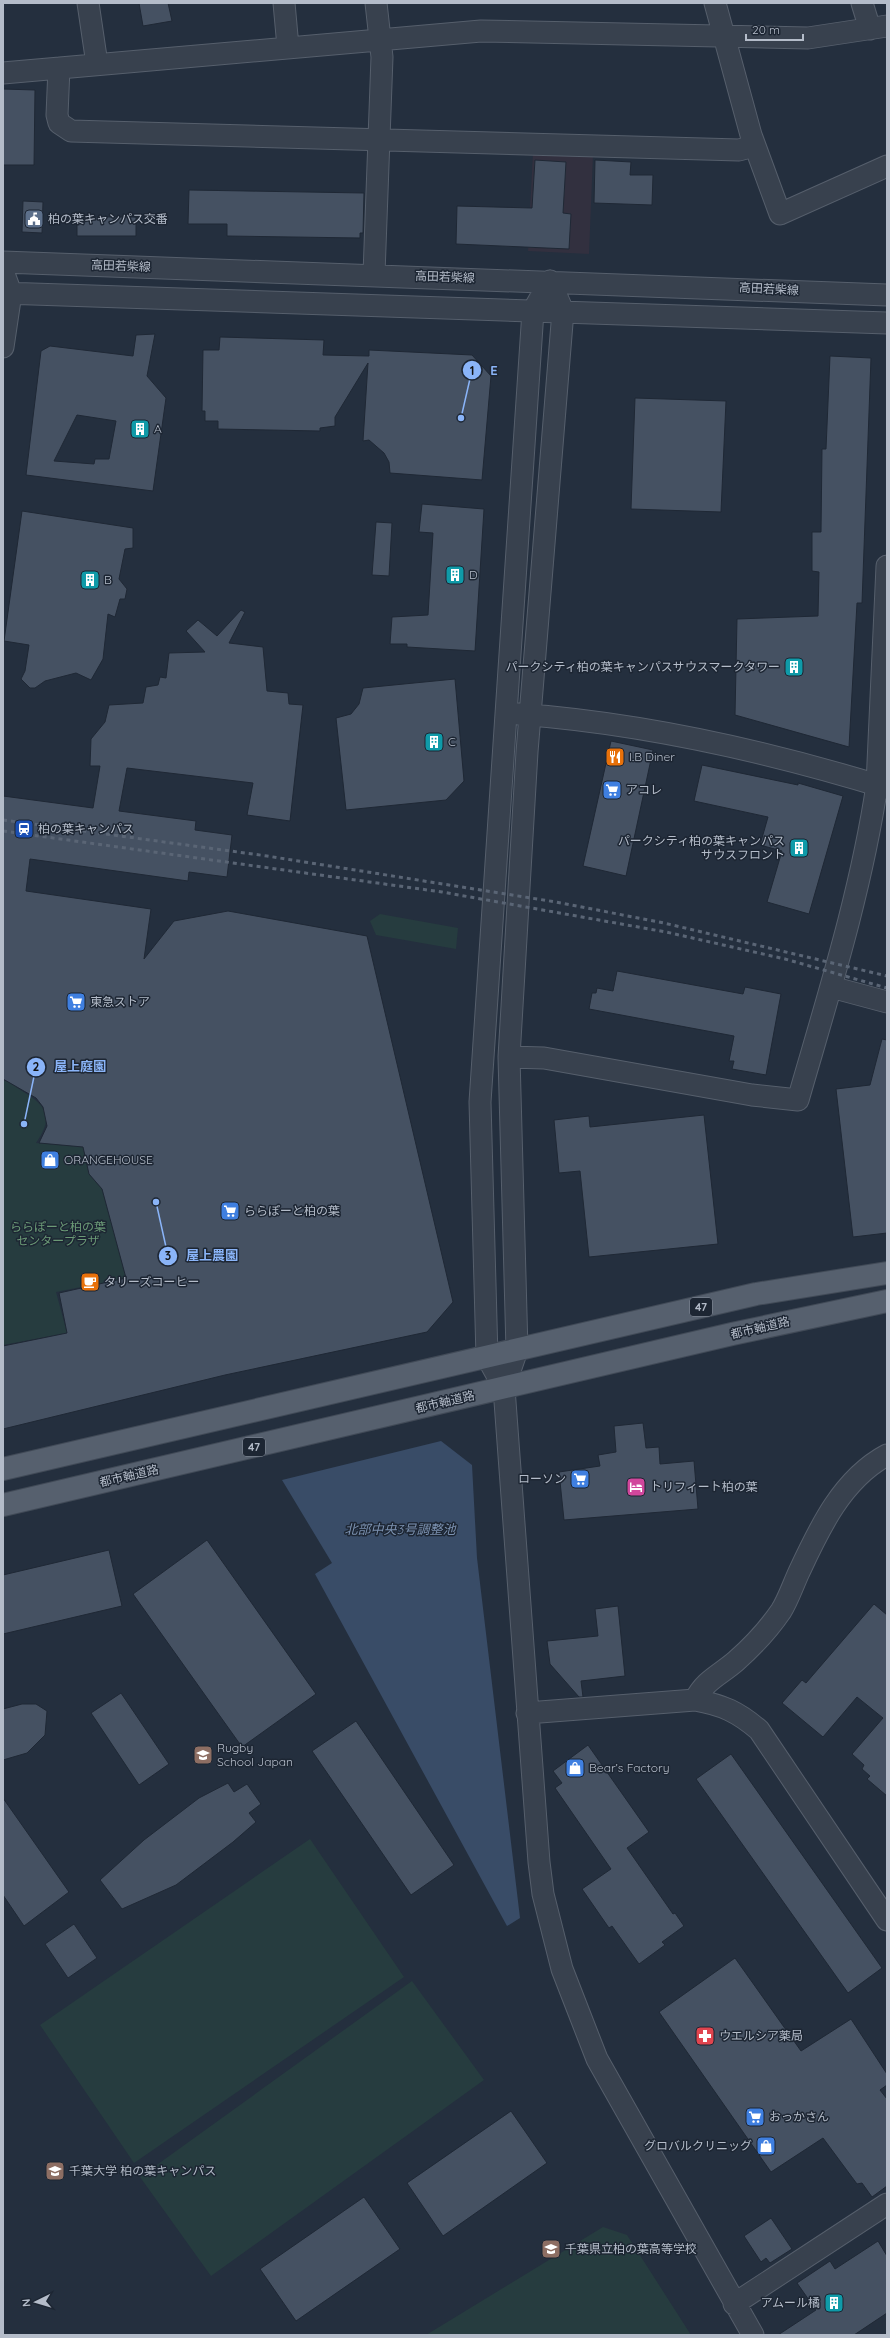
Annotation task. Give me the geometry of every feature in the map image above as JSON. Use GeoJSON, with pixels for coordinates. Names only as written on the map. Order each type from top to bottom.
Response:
{"type":"FeatureCollection","features":[{"type":"Feature","properties":{"kind":"main road","name":"47"},"geometry":{"type":"LineString","coordinates":[[3,1469],[756,1294],[887,1273]]}},
{"type":"Feature","properties":{"kind":"main road","name":"都市軸道路"},"geometry":{"type":"LineString","coordinates":[[3,1505],[717,1337],[887,1301]]}},
{"type":"Feature","properties":{"kind":"street"},"geometry":{"type":"LineString","coordinates":[[88,3],[98,64]]}},
{"type":"Feature","properties":{"kind":"street"},"geometry":{"type":"LineString","coordinates":[[284,3],[288,47]]}},
{"type":"Feature","properties":{"kind":"street"},"geometry":{"type":"LineString","coordinates":[[374,274],[381,38],[376,3]]}},
{"type":"Feature","properties":{"kind":"street"},"geometry":{"type":"LineString","coordinates":[[715,3],[754,146],[780,214],[887,166]]}},
{"type":"Feature","properties":{"kind":"street"},"geometry":{"type":"LineString","coordinates":[[3,73],[381,38],[481,31],[808,38],[878,27],[862,3]]}},
{"type":"Feature","properties":{"kind":"street"},"geometry":{"type":"LineString","coordinates":[[59,68],[57,115],[60,123],[71,131],[739,150],[754,146]]}},
{"type":"Feature","properties":{"kind":"street","name":"高田若柴線"},"geometry":{"type":"LineString","coordinates":[[3,262],[374,274],[887,295]]}},
{"type":"Feature","properties":{"kind":"street"},"geometry":{"type":"LineString","coordinates":[[3,271],[7,293],[3,347]]}},
{"type":"Feature","properties":{"kind":"street"},"geometry":{"type":"LineString","coordinates":[[504,1388],[487,1357],[480,1102],[533,311],[550,281]]}},
{"type":"Feature","properties":{"kind":"street"},"geometry":{"type":"LineString","coordinates":[[550,281],[563,311],[521,836],[509,1057],[517,1350],[504,1388],[527,1713],[543,1894],[555,1943],[571,1994],[600,2065],[734,2304],[753,2335]]}},
{"type":"Feature","properties":{"kind":"street"},"geometry":{"type":"LineString","coordinates":[[7,293],[887,323]]}},
{"type":"Feature","properties":{"kind":"street"},"geometry":{"type":"LineString","coordinates":[[509,1057],[544,1058],[752,1095],[798,1100],[831,987],[882,786],[887,566]]}},
{"type":"Feature","properties":{"kind":"street"},"geometry":{"type":"LineString","coordinates":[[505,713],[675,734],[772,757],[882,786]]}},
{"type":"Feature","properties":{"kind":"street"},"geometry":{"type":"LineString","coordinates":[[831,987],[887,1002]]}},
{"type":"Feature","properties":{"kind":"street"},"geometry":{"type":"LineString","coordinates":[[695,1700],[702,1687],[758,1641],[782,1610],[822,1523],[850,1485],[879,1460],[887,1456]]}},
{"type":"Feature","properties":{"kind":"street"},"geometry":{"type":"LineString","coordinates":[[527,1713],[695,1700],[716,1704],[741,1715],[759,1730],[887,1920]]}},
{"type":"Feature","properties":{"kind":"street"},"geometry":{"type":"LineString","coordinates":[[734,2304],[887,2204]]}},
{"type":"Feature","properties":{"kind":"shaded area"},"geometry":{"type":"Polygon","coordinates":[[[533,152],[593,155],[589,254],[528,251],[533,152]]]}},
{"type":"Feature","properties":{"kind":"green space"},"geometry":{"type":"Polygon","coordinates":[[[380,914],[458,928],[456,949],[376,935],[370,921],[380,914]]]}},
{"type":"Feature","properties":{"kind":"green space","name":"ららぽーと柏の葉 センタープラザ"},"geometry":{"type":"Polygon","coordinates":[[[3,1080],[11,1083],[31,1096],[42,1107],[46,1119],[45,1126],[36,1143],[83,1147],[89,1174],[102,1189],[126,1278],[56,1292],[67,1333],[3,1345],[3,1080]]]}},
{"type":"Feature","properties":{"kind":"green space"},"geometry":{"type":"Polygon","coordinates":[[[310,1839],[404,1977],[134,2163],[40,2025],[310,1839]]]}},
{"type":"Feature","properties":{"kind":"green space"},"geometry":{"type":"Polygon","coordinates":[[[412,1981],[484,2080],[211,2276],[140,2177],[412,1981]]]}},
{"type":"Feature","properties":{"kind":"green space"},"geometry":{"type":"Polygon","coordinates":[[[603,2227],[627,2235],[691,2335],[426,2335],[603,2227]]]}},
{"type":"Feature","properties":{"kind":"water","name":"北部中央3号調整池"},"geometry":{"type":"Polygon","coordinates":[[[441,1441],[472,1465],[477,1558],[520,1918],[507,1926],[315,1574],[332,1563],[282,1480],[441,1441]]]}},
{"type":"Feature","properties":{"kind":"building"},"geometry":{"type":"Polygon","coordinates":[[[139,3],[168,3],[172,21],[143,26],[139,3]]]}},
{"type":"Feature","properties":{"kind":"building"},"geometry":{"type":"Polygon","coordinates":[[[3,89],[35,90],[34,165],[3,165],[3,89]]]}},
{"type":"Feature","properties":{"kind":"building"},"geometry":{"type":"Polygon","coordinates":[[[535,160],[566,162],[563,213],[571,214],[569,249],[456,244],[457,206],[532,208],[535,160]]]}},
{"type":"Feature","properties":{"kind":"building"},"geometry":{"type":"Polygon","coordinates":[[[595,160],[631,162],[630,175],[653,175],[652,205],[594,203],[595,160]]]}},
{"type":"Feature","properties":{"kind":"building"},"geometry":{"type":"Polygon","coordinates":[[[189,190],[364,193],[363,233],[360,233],[360,238],[227,236],[227,224],[188,224],[189,190]]]}},
{"type":"Feature","properties":{"kind":"building"},"geometry":{"type":"Polygon","coordinates":[[[23,201],[43,202],[42,233],[22,232],[23,201]]]}},
{"type":"Feature","properties":{"kind":"building"},"geometry":{"type":"Polygon","coordinates":[[[77,217],[136,217],[136,236],[77,236],[77,217]]]}},
{"type":"Feature","properties":{"kind":"building","name":"A"},"geometry":{"type":"Polygon","coordinates":[[[155,334],[147,376],[166,398],[153,491],[26,475],[41,351],[50,346],[133,356],[136,335],[155,334]],[[77,415],[54,461],[94,464],[95,459],[109,459],[116,421],[77,415]]]}},
{"type":"Feature","properties":{"kind":"building"},"geometry":{"type":"Polygon","coordinates":[[[220,337],[324,340],[323,355],[369,356],[369,350],[472,355],[491,376],[482,480],[390,473],[389,462],[384,453],[369,440],[363,441],[368,363],[335,417],[335,426],[320,428],[320,431],[218,429],[218,421],[205,421],[205,411],[202,411],[203,350],[219,350],[220,337]]]}},
{"type":"Feature","properties":{"kind":"building"},"geometry":{"type":"Polygon","coordinates":[[[830,356],[871,358],[862,603],[857,603],[849,747],[735,715],[737,619],[818,616],[819,572],[812,571],[812,532],[821,532],[822,449],[826,449],[830,356]]]}},
{"type":"Feature","properties":{"kind":"building"},"geometry":{"type":"Polygon","coordinates":[[[635,398],[726,401],[721,512],[631,509],[635,398]]]}},
{"type":"Feature","properties":{"kind":"building","name":"D"},"geometry":{"type":"Polygon","coordinates":[[[422,504],[484,509],[475,651],[407,647],[407,644],[390,644],[392,617],[428,615],[433,533],[419,532],[422,504]]]}},
{"type":"Feature","properties":{"kind":"building"},"geometry":{"type":"Polygon","coordinates":[[[22,511],[133,528],[133,548],[125,549],[119,579],[127,589],[125,599],[120,599],[115,617],[108,614],[103,659],[91,680],[76,673],[45,681],[35,688],[30,688],[21,679],[25,671],[29,645],[4,641],[22,511]]]}},
{"type":"Feature","properties":{"kind":"building"},"geometry":{"type":"Polygon","coordinates":[[[376,522],[392,523],[389,576],[372,575],[376,522]]]}},
{"type":"Feature","properties":{"kind":"building","name":"ららぽーと柏の葉"},"geometry":{"type":"Polygon","coordinates":[[[241,610],[245,612],[229,643],[263,647],[267,691],[288,693],[289,704],[303,705],[290,821],[247,815],[253,783],[127,768],[119,811],[196,821],[195,830],[232,835],[227,877],[189,872],[188,881],[30,859],[26,891],[151,909],[144,959],[174,921],[228,911],[367,936],[453,1302],[427,1332],[225,1375],[3,1429],[3,1346],[67,1333],[59,1293],[126,1278],[102,1189],[89,1174],[83,1147],[39,1143],[47,1126],[43,1107],[36,1098],[3,1079],[3,796],[93,808],[100,766],[90,766],[91,739],[105,722],[109,705],[143,703],[146,687],[158,685],[160,677],[166,678],[169,653],[205,652],[186,631],[198,620],[217,636],[241,610]]]}},
{"type":"Feature","properties":{"kind":"building","name":"C"},"geometry":{"type":"Polygon","coordinates":[[[455,679],[464,781],[446,800],[346,810],[336,718],[351,714],[359,704],[363,688],[455,679]]]}},
{"type":"Feature","properties":{"kind":"building"},"geometry":{"type":"Polygon","coordinates":[[[611,741],[653,750],[626,876],[583,866],[611,741]]]}},
{"type":"Feature","properties":{"kind":"building"},"geometry":{"type":"Polygon","coordinates":[[[702,765],[798,785],[798,783],[843,796],[809,914],[767,902],[782,851],[760,845],[768,817],[694,801],[702,765]]]}},
{"type":"Feature","properties":{"kind":"building"},"geometry":{"type":"Polygon","coordinates":[[[617,971],[743,994],[745,987],[781,994],[766,1075],[732,1069],[734,1061],[729,1061],[734,1036],[589,1009],[592,993],[596,993],[597,988],[613,991],[617,971]]]}},
{"type":"Feature","properties":{"kind":"building"},"geometry":{"type":"Polygon","coordinates":[[[882,1039],[887,1040],[887,1233],[853,1237],[836,1089],[870,1085],[882,1039]]]}},
{"type":"Feature","properties":{"kind":"building"},"geometry":{"type":"Polygon","coordinates":[[[704,1115],[718,1244],[589,1257],[580,1171],[559,1173],[554,1120],[589,1116],[590,1127],[704,1115]]]}},
{"type":"Feature","properties":{"kind":"building"},"geometry":{"type":"Polygon","coordinates":[[[643,1423],[646,1448],[659,1447],[660,1464],[694,1461],[698,1509],[564,1520],[559,1472],[600,1466],[598,1455],[616,1452],[614,1426],[643,1423]]]}},
{"type":"Feature","properties":{"kind":"building"},"geometry":{"type":"Polygon","coordinates":[[[207,1540],[316,1694],[242,1747],[133,1594],[207,1540]]]}},
{"type":"Feature","properties":{"kind":"building"},"geometry":{"type":"Polygon","coordinates":[[[109,1550],[122,1606],[3,1634],[3,1575],[109,1550]]]}},
{"type":"Feature","properties":{"kind":"building"},"geometry":{"type":"Polygon","coordinates":[[[874,1604],[887,1615],[887,1796],[867,1779],[870,1776],[862,1769],[864,1765],[852,1754],[883,1718],[857,1697],[823,1737],[782,1703],[802,1680],[806,1683],[874,1604]]]}},
{"type":"Feature","properties":{"kind":"building"},"geometry":{"type":"Polygon","coordinates":[[[618,1606],[625,1676],[581,1681],[583,1697],[579,1697],[550,1664],[547,1641],[598,1636],[595,1609],[618,1606]]]}},
{"type":"Feature","properties":{"kind":"building"},"geometry":{"type":"Polygon","coordinates":[[[121,1693],[169,1764],[139,1785],[91,1713],[121,1693]]]}},
{"type":"Feature","properties":{"kind":"building"},"geometry":{"type":"Polygon","coordinates":[[[22,1704],[36,1704],[47,1711],[45,1735],[27,1753],[3,1760],[3,1709],[22,1704]]]}},
{"type":"Feature","properties":{"kind":"building"},"geometry":{"type":"Polygon","coordinates":[[[356,1721],[454,1865],[411,1895],[312,1751],[356,1721]]]}},
{"type":"Feature","properties":{"kind":"building"},"geometry":{"type":"Polygon","coordinates":[[[588,1745],[649,1832],[627,1848],[673,1914],[675,1913],[684,1926],[662,1942],[665,1945],[639,1964],[612,1926],[609,1928],[582,1889],[611,1869],[555,1788],[562,1783],[553,1771],[588,1745]]]}},
{"type":"Feature","properties":{"kind":"building"},"geometry":{"type":"Polygon","coordinates":[[[731,1754],[882,1968],[848,1993],[696,1779],[731,1754]]]}},
{"type":"Feature","properties":{"kind":"building"},"geometry":{"type":"Polygon","coordinates":[[[228,1783],[234,1792],[247,1784],[261,1804],[249,1813],[256,1822],[233,1842],[176,1885],[122,1909],[100,1880],[144,1840],[199,1798],[228,1783]]]}},
{"type":"Feature","properties":{"kind":"building"},"geometry":{"type":"Polygon","coordinates":[[[3,1798],[69,1892],[24,1926],[3,1895],[3,1798]]]}},
{"type":"Feature","properties":{"kind":"building"},"geometry":{"type":"Polygon","coordinates":[[[74,1924],[97,1958],[68,1978],[45,1944],[74,1924]]]}},
{"type":"Feature","properties":{"kind":"building"},"geometry":{"type":"Polygon","coordinates":[[[735,1958],[801,2051],[851,2019],[887,2074],[887,2085],[880,2090],[887,2099],[887,2186],[872,2197],[862,2183],[857,2184],[823,2138],[771,2172],[659,2012],[735,1958]]]}},
{"type":"Feature","properties":{"kind":"building"},"geometry":{"type":"Polygon","coordinates":[[[511,2111],[547,2163],[443,2236],[407,2183],[511,2111]]]}},
{"type":"Feature","properties":{"kind":"building"},"geometry":{"type":"Polygon","coordinates":[[[364,2197],[400,2249],[296,2321],[260,2269],[364,2197]]]}},
{"type":"Feature","properties":{"kind":"building"},"geometry":{"type":"Polygon","coordinates":[[[771,2218],[792,2249],[770,2263],[766,2258],[761,2262],[744,2236],[771,2218]]]}},
{"type":"Feature","properties":{"kind":"building"},"geometry":{"type":"Polygon","coordinates":[[[878,2241],[887,2256],[887,2313],[854,2335],[778,2335],[816,2310],[797,2283],[830,2261],[835,2269],[878,2241]]]}},
{"type":"Feature","properties":{"kind":"railway"},"geometry":{"type":"LineString","coordinates":[[3,820],[267,856],[556,902],[664,923],[887,976]]}},
{"type":"Feature","properties":{"kind":"railway"},"geometry":{"type":"LineString","coordinates":[[3,831],[442,892],[666,932],[785,959],[887,988]]}},
{"type":"Feature","properties":{"kind":"place","name":"柏の葉キャンパス交番"},"geometry":{"type":"Point","coordinates":[34,219]}},
{"type":"Feature","properties":{"kind":"place","name":"E"},"geometry":{"type":"Point","coordinates":[461,418]}},
{"type":"Feature","properties":{"kind":"place","name":"A"},"geometry":{"type":"Point","coordinates":[140,429]}},
{"type":"Feature","properties":{"kind":"place","name":"D"},"geometry":{"type":"Point","coordinates":[455,575]}},
{"type":"Feature","properties":{"kind":"place","name":"B"},"geometry":{"type":"Point","coordinates":[90,580]}},
{"type":"Feature","properties":{"kind":"place","name":"パークシティ柏の葉キャンパスサウスマークタワー"},"geometry":{"type":"Point","coordinates":[794,667]}},
{"type":"Feature","properties":{"kind":"place","name":"C"},"geometry":{"type":"Point","coordinates":[434,742]}},
{"type":"Feature","properties":{"kind":"place","name":"I.B Diner"},"geometry":{"type":"Point","coordinates":[615,757]}},
{"type":"Feature","properties":{"kind":"place","name":"アコレ"},"geometry":{"type":"Point","coordinates":[612,790]}},
{"type":"Feature","properties":{"kind":"place","name":"柏の葉キャンパス"},"geometry":{"type":"Point","coordinates":[24,829]}},
{"type":"Feature","properties":{"kind":"place","name":"パークシティ柏の葉キャンパス サウスフロント"},"geometry":{"type":"Point","coordinates":[799,848]}},
{"type":"Feature","properties":{"kind":"place","name":"東急ストア"},"geometry":{"type":"Point","coordinates":[76,1002]}},
{"type":"Feature","properties":{"kind":"place","name":"屋上庭園"},"geometry":{"type":"Point","coordinates":[24,1124]}},
{"type":"Feature","properties":{"kind":"place","name":"ORANGEHOUSE"},"geometry":{"type":"Point","coordinates":[50,1160]}},
{"type":"Feature","properties":{"kind":"place","name":"屋上農園"},"geometry":{"type":"Point","coordinates":[156,1202]}},
{"type":"Feature","properties":{"kind":"place","name":"ららぽーと柏の葉"},"geometry":{"type":"Point","coordinates":[230,1211]}},
{"type":"Feature","properties":{"kind":"place","name":"タリーズコーヒー"},"geometry":{"type":"Point","coordinates":[90,1282]}},
{"type":"Feature","properties":{"kind":"place","name":"ローソン"},"geometry":{"type":"Point","coordinates":[580,1479]}},
{"type":"Feature","properties":{"kind":"place","name":"トリフィート柏の葉"},"geometry":{"type":"Point","coordinates":[636,1487]}},
{"type":"Feature","properties":{"kind":"place","name":"Rugby School Japan"},"geometry":{"type":"Point","coordinates":[203,1755]}},
{"type":"Feature","properties":{"kind":"place","name":"Bear’s Factory"},"geometry":{"type":"Point","coordinates":[575,1768]}},
{"type":"Feature","properties":{"kind":"place","name":"ウエルシア薬局"},"geometry":{"type":"Point","coordinates":[705,2036]}},
{"type":"Feature","properties":{"kind":"place","name":"おっかさん"},"geometry":{"type":"Point","coordinates":[755,2117]}},
{"type":"Feature","properties":{"kind":"place","name":"グロバルクリニッグ"},"geometry":{"type":"Point","coordinates":[766,2146]}},
{"type":"Feature","properties":{"kind":"place","name":"千葉大学 柏の葉キャンパス"},"geometry":{"type":"Point","coordinates":[55,2171]}},
{"type":"Feature","properties":{"kind":"place","name":"千葉県立柏の葉高等学校"},"geometry":{"type":"Point","coordinates":[551,2249]}},
{"type":"Feature","properties":{"kind":"place","name":"アムール橘"},"geometry":{"type":"Point","coordinates":[834,2303]}}]}
